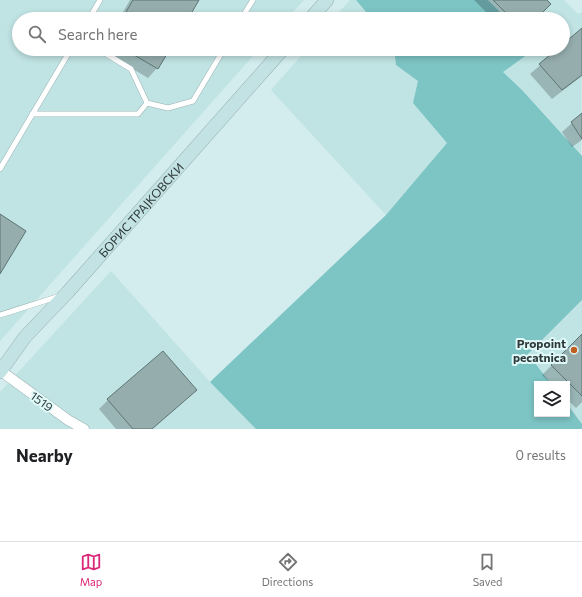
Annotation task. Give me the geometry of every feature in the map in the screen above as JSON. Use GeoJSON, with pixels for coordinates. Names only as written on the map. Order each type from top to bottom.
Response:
{"type":"FeatureCollection","features":[{"type":"Feature","properties":{"kind":"main road"},"geometry":{"type":"LineString","coordinates":[[316,12],[327,0]]}},
{"type":"Feature","properties":{"kind":"main road","name":"БОРИС ТРАЈКОВСКИ"},"geometry":{"type":"LineString","coordinates":[[0,372],[25,337],[67,293],[277,56]]}},
{"type":"Feature","properties":{"kind":"street","name":"1519"},"geometry":{"type":"LineString","coordinates":[[0,372],[68,420],[84,429]]}},
{"type":"Feature","properties":{"kind":"lane"},"geometry":{"type":"LineString","coordinates":[[93,12],[100,0]]}},
{"type":"Feature","properties":{"kind":"lane"},"geometry":{"type":"LineString","coordinates":[[246,12],[253,0]]}},
{"type":"Feature","properties":{"kind":"lane"},"geometry":{"type":"LineString","coordinates":[[0,169],[67,56]]}},
{"type":"Feature","properties":{"kind":"lane"},"geometry":{"type":"LineString","coordinates":[[110,56],[131,69],[147,103]]}},
{"type":"Feature","properties":{"kind":"lane"},"geometry":{"type":"LineString","coordinates":[[147,103],[168,108],[192,101],[220,56]]}},
{"type":"Feature","properties":{"kind":"lane"},"geometry":{"type":"LineString","coordinates":[[32,114],[138,114],[147,103]]}},
{"type":"Feature","properties":{"kind":"lane"},"geometry":{"type":"LineString","coordinates":[[0,315],[67,293]]}},
{"type":"Feature","properties":{"kind":"shaded area"},"geometry":{"type":"Polygon","coordinates":[[[0,0],[304,0],[293,12],[12,12],[12,56],[253,56],[0,341],[0,0]]]}},
{"type":"Feature","properties":{"kind":"shaded area"},"geometry":{"type":"Polygon","coordinates":[[[350,0],[356,0],[366,12],[339,12],[350,0]]]}},
{"type":"Feature","properties":{"kind":"shaded area"},"geometry":{"type":"Polygon","coordinates":[[[356,0],[488,0],[500,12],[366,12],[356,0]]]}},
{"type":"Feature","properties":{"kind":"shaded area"},"geometry":{"type":"Polygon","coordinates":[[[488,0],[564,0],[578,14],[582,12],[581,157],[570,142],[522,90],[503,72],[525,56],[570,56],[570,12],[500,12],[488,0]]]}},
{"type":"Feature","properties":{"kind":"shaded area"},"geometry":{"type":"Polygon","coordinates":[[[301,56],[395,56],[396,65],[419,81],[413,103],[447,143],[402,198],[386,215],[271,90],[301,56]]]}},
{"type":"Feature","properties":{"kind":"shaded area"},"geometry":{"type":"Polygon","coordinates":[[[395,56],[525,56],[503,72],[522,90],[582,156],[582,300],[528,354],[549,381],[534,381],[534,417],[570,417],[570,408],[582,424],[582,429],[256,429],[210,382],[386,215],[447,143],[413,103],[418,81],[396,65],[395,56]]]}},
{"type":"Feature","properties":{"kind":"shaded area"},"geometry":{"type":"Polygon","coordinates":[[[111,271],[210,382],[257,429],[0,429],[0,392],[111,271]]]}},
{"type":"Feature","properties":{"kind":"shaded area"},"geometry":{"type":"Polygon","coordinates":[[[582,300],[582,424],[570,408],[570,381],[549,381],[528,354],[582,300]]]}},
{"type":"Feature","properties":{"kind":"building"},"geometry":{"type":"Polygon","coordinates":[[[133,0],[199,0],[192,12],[126,12],[133,0]]]}},
{"type":"Feature","properties":{"kind":"building"},"geometry":{"type":"Polygon","coordinates":[[[493,0],[547,0],[551,4],[543,12],[505,12],[493,0]]]}},
{"type":"Feature","properties":{"kind":"building"},"geometry":{"type":"Polygon","coordinates":[[[582,28],[582,75],[562,90],[539,64],[549,56],[570,56],[570,38],[582,28]]]}},
{"type":"Feature","properties":{"kind":"building"},"geometry":{"type":"Polygon","coordinates":[[[136,56],[166,56],[158,69],[136,56]]]}},
{"type":"Feature","properties":{"kind":"building"},"geometry":{"type":"Polygon","coordinates":[[[582,113],[582,139],[571,122],[582,113]]]}},
{"type":"Feature","properties":{"kind":"building"},"geometry":{"type":"Polygon","coordinates":[[[0,214],[26,231],[0,274],[0,214]]]}},
{"type":"Feature","properties":{"kind":"building","name":"Propoint pecatnica"},"geometry":{"type":"Polygon","coordinates":[[[582,334],[582,396],[570,384],[570,381],[567,381],[551,365],[582,334]]]}},
{"type":"Feature","properties":{"kind":"building"},"geometry":{"type":"Polygon","coordinates":[[[163,351],[197,390],[152,429],[133,429],[107,399],[163,351]]]}},
{"type":"Feature","properties":{"kind":"place","name":"Propoint pecatnica"},"geometry":{"type":"Point","coordinates":[574,350]}}]}
